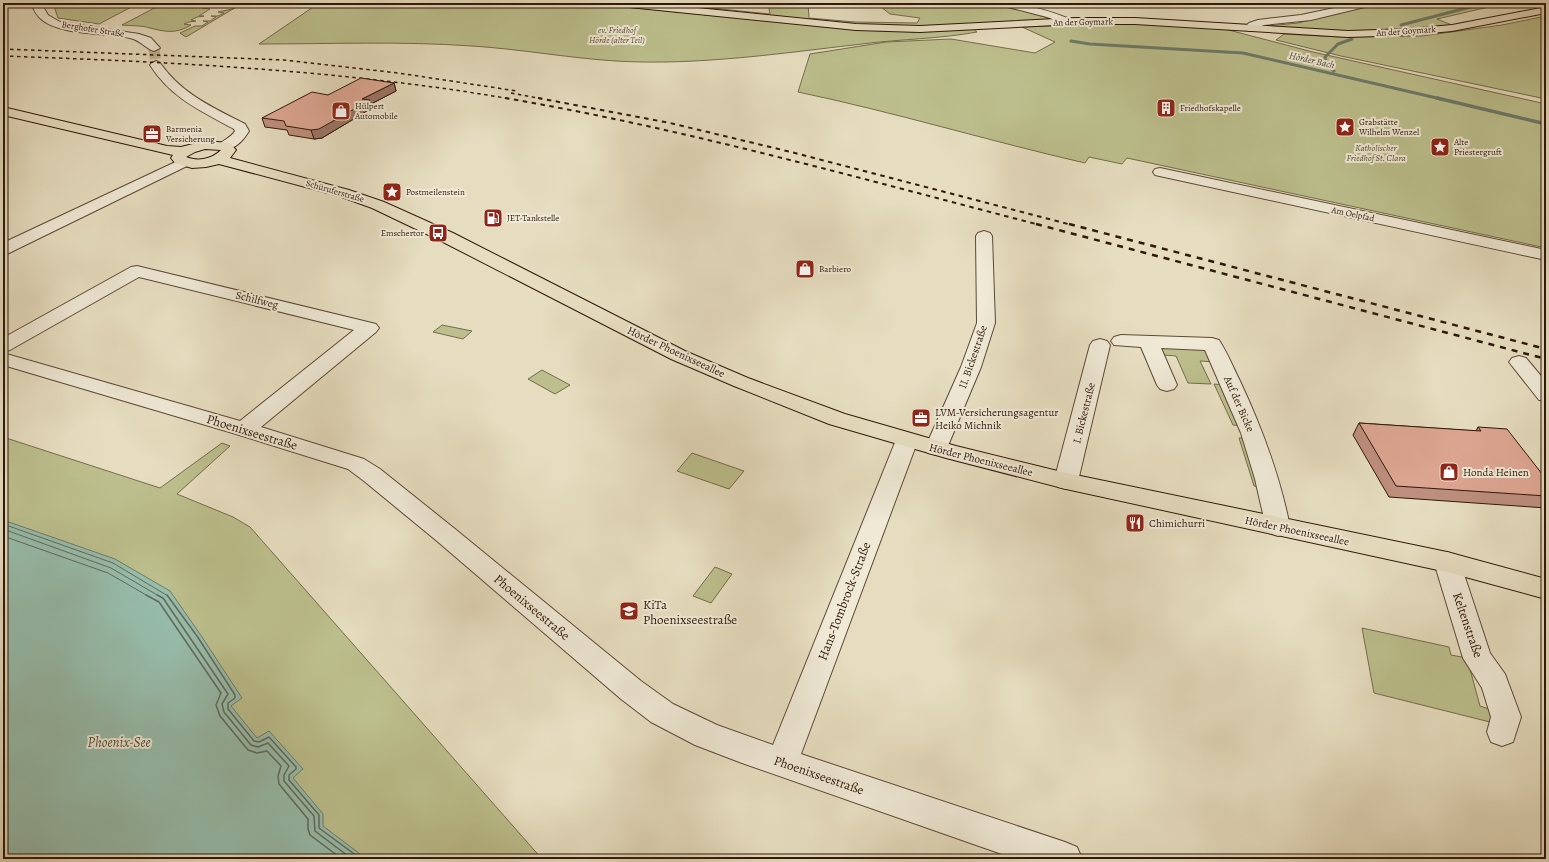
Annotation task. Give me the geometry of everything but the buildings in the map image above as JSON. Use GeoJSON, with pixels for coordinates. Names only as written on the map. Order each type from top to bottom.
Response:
{"type":"FeatureCollection","features":[{"type":"Feature","properties":{"kind":"main road","name":"An der Goymark"},"geometry":{"type":"LineString","coordinates":[[618,3],[856,27],[931,28],[1066,22],[1156,22],[1331,34],[1396,33],[1469,25],[1546,10]]}},
{"type":"Feature","properties":{"kind":"main road"},"geometry":{"type":"LineString","coordinates":[[3,110],[167,150],[196,163],[218,159],[229,150],[225,146],[205,145],[184,157]]}},
{"type":"Feature","properties":{"kind":"main road","name":"Schüruferstraße"},"geometry":{"type":"LineString","coordinates":[[218,159],[362,199],[398,213],[447,237]]}},
{"type":"Feature","properties":{"kind":"main road","name":"Hörder Phoenixseeallee"},"geometry":{"type":"LineString","coordinates":[[447,237],[683,358],[741,382],[838,418],[907,440],[1066,481],[1447,562],[1546,589]]}},
{"type":"Feature","properties":{"kind":"street","name":"Berghofer Straße"},"geometry":{"type":"LineString","coordinates":[[36,3],[44,16],[55,23],[75,28],[135,36],[149,41],[154,48]]}},
{"type":"Feature","properties":{"kind":"street"},"geometry":{"type":"LineString","coordinates":[[1004,3],[1051,15],[1066,22]]}},
{"type":"Feature","properties":{"kind":"street"},"geometry":{"type":"LineString","coordinates":[[1249,28],[1252,25],[1290,20],[1369,3]]}},
{"type":"Feature","properties":{"kind":"street"},"geometry":{"type":"LineString","coordinates":[[156,64],[165,77],[188,98],[240,127],[242,131],[239,136],[233,142],[225,146]]}},
{"type":"Feature","properties":{"kind":"street"},"geometry":{"type":"LineString","coordinates":[[3,249],[184,157]]}},
{"type":"Feature","properties":{"kind":"street","name":"Am Oelpfad"},"geometry":{"type":"LineString","coordinates":[[1160,172],[1546,255]]}},
{"type":"Feature","properties":{"kind":"street","name":"II. Bickestraße"},"geometry":{"type":"LineString","coordinates":[[936,448],[971,367],[986,323],[984,236]]}},
{"type":"Feature","properties":{"kind":"street","name":"Schilfweg"},"geometry":{"type":"LineString","coordinates":[[3,346],[138,271],[369,328],[244,428]]}},
{"type":"Feature","properties":{"kind":"street","name":"Auf der Bicke"},"geometry":{"type":"LineString","coordinates":[[1121,341],[1212,344],[1234,388],[1261,456],[1275,507],[1278,527]]}},
{"type":"Feature","properties":{"kind":"street"},"geometry":{"type":"LineString","coordinates":[[1148,342],[1167,385]]}},
{"type":"Feature","properties":{"kind":"street","name":"I. Bickestraße"},"geometry":{"type":"LineString","coordinates":[[1066,481],[1100,345]]}},
{"type":"Feature","properties":{"kind":"street","name":"Phoenixseestraße"},"geometry":{"type":"LineString","coordinates":[[3,359],[244,428],[356,464],[372,475],[446,535],[631,690],[662,713],[706,735],[1065,859]]}},
{"type":"Feature","properties":{"kind":"street"},"geometry":{"type":"LineString","coordinates":[[1519,362],[1546,396]]}},
{"type":"Feature","properties":{"kind":"street","name":"Hans-Tombrock-Straße"},"geometry":{"type":"LineString","coordinates":[[782,762],[907,440]]}},
{"type":"Feature","properties":{"kind":"street","name":"Keltenstraße"},"geometry":{"type":"LineString","coordinates":[[1447,562],[1477,658],[1496,683],[1506,717],[1502,732]]}},
{"type":"Feature","properties":{"kind":"green space"},"geometry":{"type":"Polygon","coordinates":[[[53,3],[139,3],[99,24],[58,18],[53,3]]]}},
{"type":"Feature","properties":{"kind":"green space"},"geometry":{"type":"Polygon","coordinates":[[[164,3],[211,3],[202,8],[210,9],[199,16],[204,16],[191,20],[196,21],[184,24],[191,25],[181,30],[166,31],[143,26],[122,25],[164,3]]]}},
{"type":"Feature","properties":{"kind":"green space"},"geometry":{"type":"Polygon","coordinates":[[[243,3],[186,37],[180,33],[195,26],[202,26],[208,22],[203,21],[210,21],[216,17],[211,16],[218,16],[224,13],[218,12],[232,9],[243,3]]]}},
{"type":"Feature","properties":{"kind":"green space","name":"ev. Friedhof Hörde (alter Teil)"},"geometry":{"type":"Polygon","coordinates":[[[319,3],[586,3],[862,30],[913,32],[973,29],[977,32],[876,42],[771,55],[677,62],[616,61],[490,47],[445,44],[259,44],[319,3]]]}},
{"type":"Feature","properties":{"kind":"green space"},"geometry":{"type":"Polygon","coordinates":[[[639,3],[681,3],[681,5],[770,14],[768,3],[808,3],[809,18],[855,22],[917,23],[920,18],[890,14],[876,3],[996,3],[1048,18],[1046,20],[952,25],[882,26],[804,20],[639,3]]]}},
{"type":"Feature","properties":{"kind":"green space"},"geometry":{"type":"Polygon","coordinates":[[[1379,3],[1506,3],[1437,19],[1452,25],[1429,28],[1337,32],[1268,26],[1298,23],[1379,3]]]}},
{"type":"Feature","properties":{"kind":"green space"},"geometry":{"type":"Polygon","coordinates":[[[1546,16],[1546,99],[1341,56],[1276,40],[1284,34],[1340,37],[1422,36],[1502,25],[1546,16]]]}},
{"type":"Feature","properties":{"kind":"green space","name":"Katholischer Friedhof St. Clara"},"geometry":{"type":"Polygon","coordinates":[[[1108,24],[1221,28],[1313,52],[1546,104],[1546,248],[1127,158],[1122,164],[1089,157],[1085,163],[870,108],[798,92],[810,54],[886,42],[951,39],[1035,53],[1055,42],[1022,27],[1108,24]]]}},
{"type":"Feature","properties":{"kind":"green space"},"geometry":{"type":"Polygon","coordinates":[[[442,325],[472,331],[463,339],[433,332],[442,325]]]}},
{"type":"Feature","properties":{"kind":"green space"},"geometry":{"type":"Polygon","coordinates":[[[1163,346],[1199,348],[1207,351],[1215,362],[1200,361],[1211,384],[1188,383],[1176,356],[1164,355],[1161,349],[1163,346]]]}},
{"type":"Feature","properties":{"kind":"green space"},"geometry":{"type":"Polygon","coordinates":[[[542,370],[570,385],[555,394],[528,379],[542,370]]]}},
{"type":"Feature","properties":{"kind":"green space"},"geometry":{"type":"Polygon","coordinates":[[[1214,384],[1224,385],[1243,426],[1233,425],[1214,384]]]}},
{"type":"Feature","properties":{"kind":"green space"},"geometry":{"type":"Polygon","coordinates":[[[3,437],[160,488],[222,443],[230,446],[177,494],[233,517],[250,527],[542,859],[3,859],[3,437]]]}},
{"type":"Feature","properties":{"kind":"green space"},"geometry":{"type":"Polygon","coordinates":[[[1239,438],[1248,438],[1263,488],[1254,486],[1239,438]]]}},
{"type":"Feature","properties":{"kind":"green space"},"geometry":{"type":"Polygon","coordinates":[[[692,453],[744,471],[729,489],[677,471],[692,453]]]}},
{"type":"Feature","properties":{"kind":"green space"},"geometry":{"type":"Polygon","coordinates":[[[715,567],[732,574],[711,603],[693,596],[715,567]]]}},
{"type":"Feature","properties":{"kind":"green space"},"geometry":{"type":"Polygon","coordinates":[[[1362,628],[1449,647],[1451,655],[1467,658],[1480,706],[1489,709],[1494,723],[1374,693],[1362,628]]]}},
{"type":"Feature","properties":{"kind":"water","name":"Phoenix-See"},"geometry":{"type":"Polygon","coordinates":[[[3,520],[115,559],[170,591],[242,698],[231,706],[257,738],[269,731],[303,769],[293,778],[323,814],[323,826],[360,854],[370,859],[3,859],[3,520]]]}},
{"type":"Feature","properties":{"kind":"waterway"},"geometry":{"type":"LineString","coordinates":[[1401,25],[1486,3]]}},
{"type":"Feature","properties":{"kind":"waterway"},"geometry":{"type":"LineString","coordinates":[[1334,71],[1326,65],[1325,57],[1338,44],[1352,39]]}},
{"type":"Feature","properties":{"kind":"waterway","name":"Hörder Bach"},"geometry":{"type":"LineString","coordinates":[[1071,41],[1090,44],[1243,53],[1441,99]]}},
{"type":"Feature","properties":{"kind":"waterway","name":"Hörder Bach"},"geometry":{"type":"LineString","coordinates":[[1437,98],[1546,124]]}},
{"type":"Feature","properties":{"kind":"tunnel"},"geometry":{"type":"LineString","coordinates":[[154,48],[156,65]]}},
{"type":"Feature","properties":{"kind":"railway"},"geometry":{"type":"LineString","coordinates":[[3,49],[284,60],[398,73],[517,91]]}},
{"type":"Feature","properties":{"kind":"railway"},"geometry":{"type":"LineString","coordinates":[[3,56],[130,61],[321,74],[448,89],[508,98]]}},
{"type":"Feature","properties":{"kind":"railway"},"geometry":{"type":"LineString","coordinates":[[511,93],[543,99]]}},
{"type":"Feature","properties":{"kind":"railway"},"geometry":{"type":"LineString","coordinates":[[508,98],[640,124],[774,156],[1040,225]]}},
{"type":"Feature","properties":{"kind":"railway"},"geometry":{"type":"LineString","coordinates":[[538,98],[670,123],[791,152],[1072,225]]}},
{"type":"Feature","properties":{"kind":"railway"},"geometry":{"type":"LineString","coordinates":[[1036,224],[1546,359]]}},
{"type":"Feature","properties":{"kind":"railway"},"geometry":{"type":"LineString","coordinates":[[1069,224],[1546,349]]}},
{"type":"Feature","properties":{"kind":"place","name":"Friedhofskapelle"},"geometry":{"type":"Point","coordinates":[1166,108]}},
{"type":"Feature","properties":{"kind":"place","name":"Hülpert Automobile"},"geometry":{"type":"Point","coordinates":[341,111]}},
{"type":"Feature","properties":{"kind":"place","name":"Grabstätte Wilhelm Wenzel"},"geometry":{"type":"Point","coordinates":[1345,127]}},
{"type":"Feature","properties":{"kind":"place","name":"Barmenia Versicherung"},"geometry":{"type":"Point","coordinates":[152,134]}},
{"type":"Feature","properties":{"kind":"place","name":"Alte Priestergruft"},"geometry":{"type":"Point","coordinates":[1440,147]}},
{"type":"Feature","properties":{"kind":"place","name":"Postmeilenstein"},"geometry":{"type":"Point","coordinates":[392,192]}},
{"type":"Feature","properties":{"kind":"place","name":"JET-Tankstelle"},"geometry":{"type":"Point","coordinates":[493,218]}},
{"type":"Feature","properties":{"kind":"place","name":"Emschertor"},"geometry":{"type":"Point","coordinates":[438,233]}},
{"type":"Feature","properties":{"kind":"place","name":"Barbiero"},"geometry":{"type":"Point","coordinates":[805,269]}},
{"type":"Feature","properties":{"kind":"place","name":"LVM-Versicherungsagentur Heiko Michnik"},"geometry":{"type":"Point","coordinates":[921,418]}},
{"type":"Feature","properties":{"kind":"place","name":"Honda Heinen"},"geometry":{"type":"Point","coordinates":[1449,472]}},
{"type":"Feature","properties":{"kind":"place","name":"Chimichurri"},"geometry":{"type":"Point","coordinates":[1135,523]}},
{"type":"Feature","properties":{"kind":"place","name":"KiTa Phoenixseestraße"},"geometry":{"type":"Point","coordinates":[629,611]}}]}
